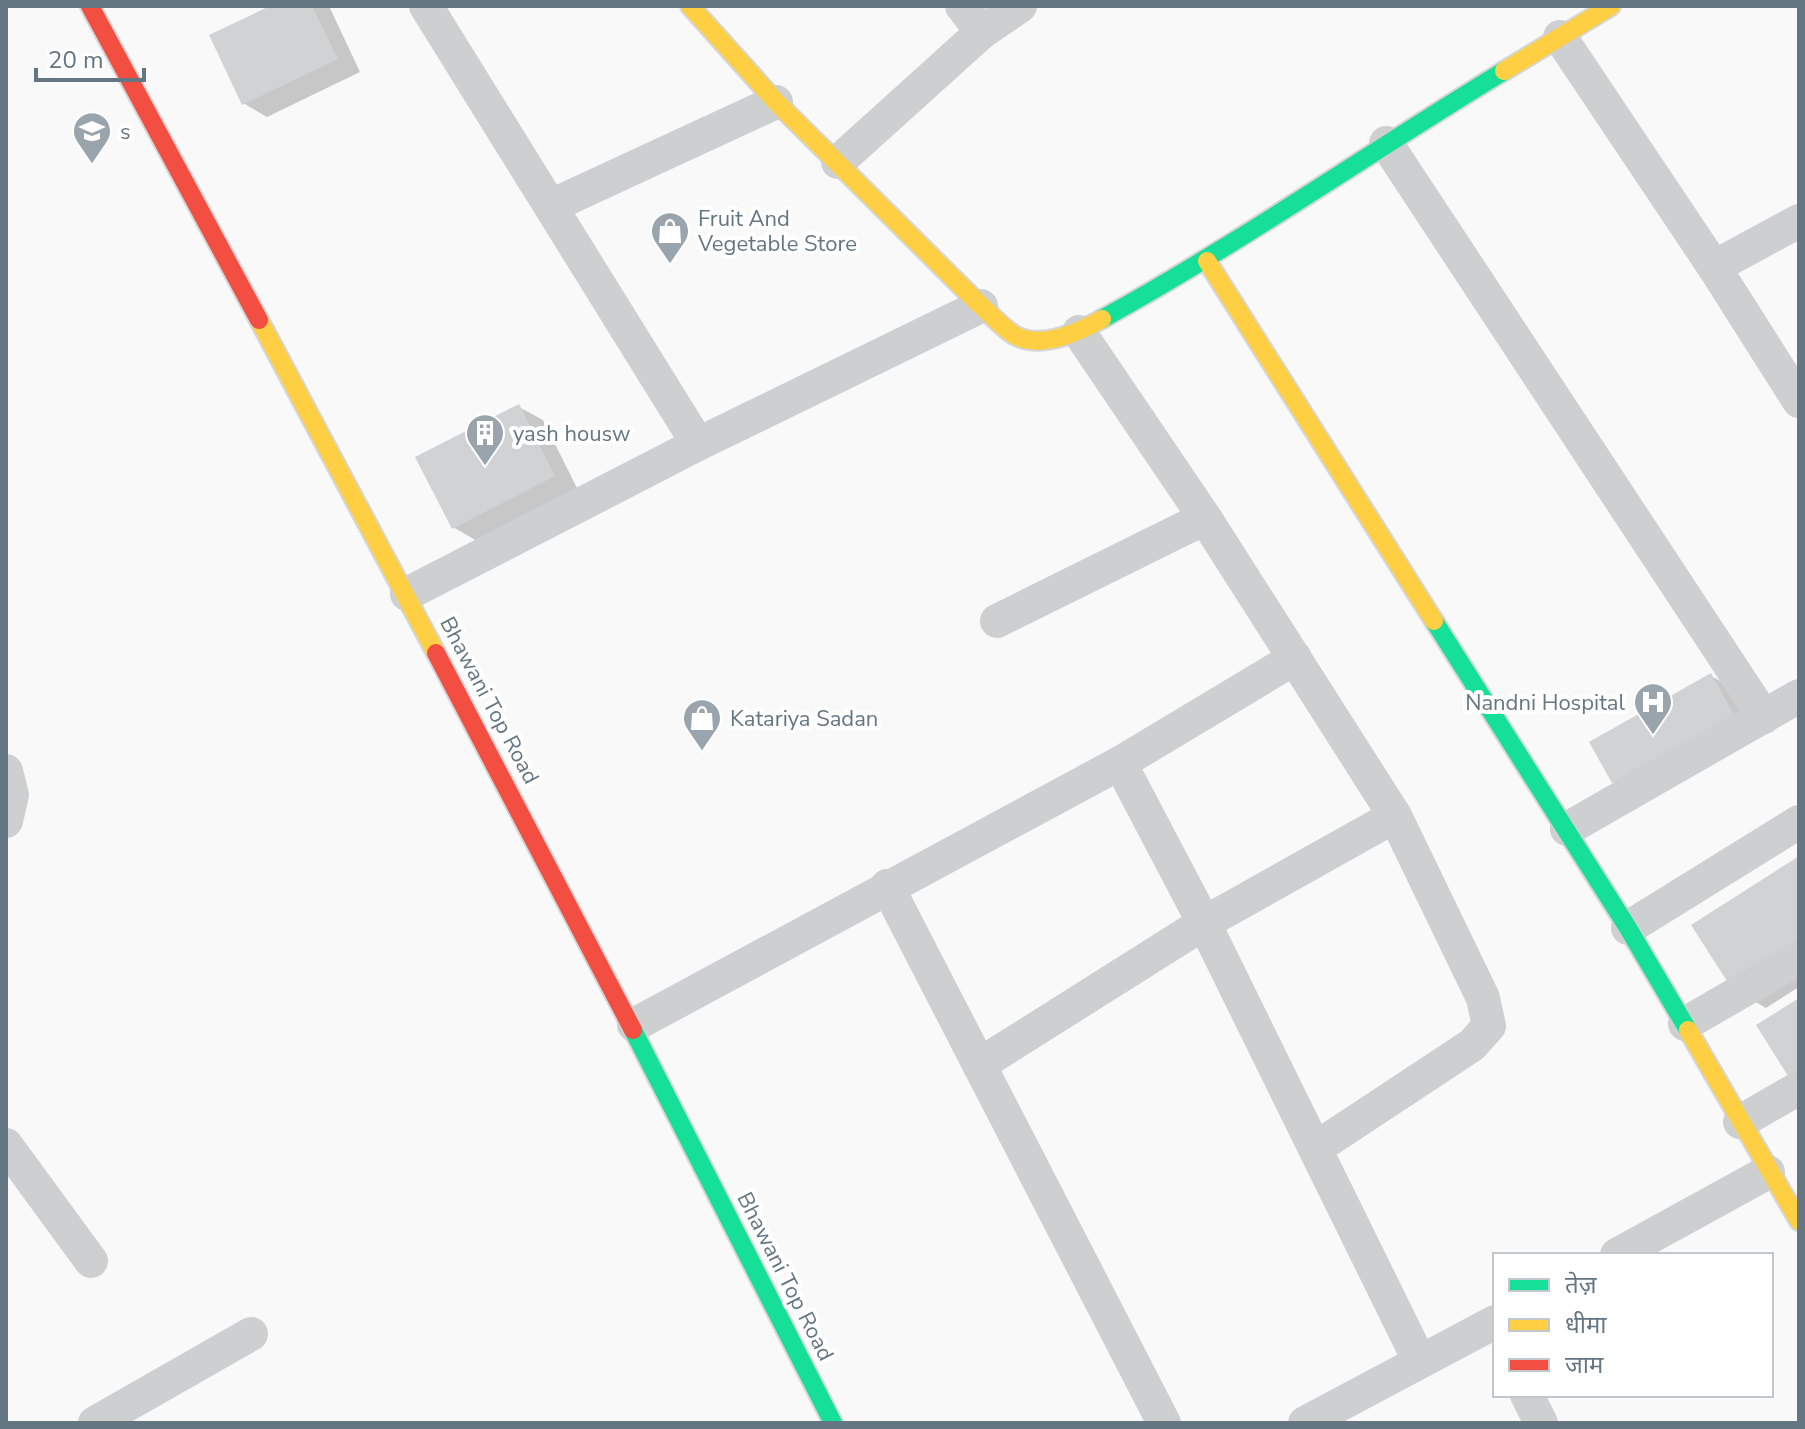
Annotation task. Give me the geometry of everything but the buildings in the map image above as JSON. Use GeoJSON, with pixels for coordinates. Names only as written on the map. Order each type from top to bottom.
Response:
{"type":"FeatureCollection","features":[{"type":"Feature","properties":{"kind":"street","name":"Bhawani Top Road"},"geometry":{"type":"LineString","coordinates":[[90,6],[407,594],[634,1025],[833,1423]]}},
{"type":"Feature","properties":{"kind":"street"},"geometry":{"type":"LineString","coordinates":[[426,6],[698,444]]}},
{"type":"Feature","properties":{"kind":"street"},"geometry":{"type":"LineString","coordinates":[[690,6],[776,102],[981,306],[1017,337],[1053,339],[1079,332],[1207,261],[1386,143],[1611,6]]}},
{"type":"Feature","properties":{"kind":"street"},"geometry":{"type":"LineString","coordinates":[[838,162],[972,19],[1020,6]]}},
{"type":"Feature","properties":{"kind":"street"},"geometry":{"type":"LineString","coordinates":[[1560,37],[1714,267],[1799,401]]}},
{"type":"Feature","properties":{"kind":"street"},"geometry":{"type":"LineString","coordinates":[[551,206],[776,102]]}},
{"type":"Feature","properties":{"kind":"street"},"geometry":{"type":"LineString","coordinates":[[1386,143],[1764,717]]}},
{"type":"Feature","properties":{"kind":"street"},"geometry":{"type":"LineString","coordinates":[[1714,267],[1799,221]]}},
{"type":"Feature","properties":{"kind":"street"},"geometry":{"type":"LineString","coordinates":[[1207,261],[1567,829],[1799,1221]]}},
{"type":"Feature","properties":{"kind":"street"},"geometry":{"type":"LineString","coordinates":[[407,594],[698,444],[981,306]]}},
{"type":"Feature","properties":{"kind":"street"},"geometry":{"type":"LineString","coordinates":[[1079,332],[1205,518],[1395,816],[1483,998],[1489,1026],[1472,1045],[1316,1148]]}},
{"type":"Feature","properties":{"kind":"street"},"geometry":{"type":"LineString","coordinates":[[997,621],[1205,518]]}},
{"type":"Feature","properties":{"kind":"street"},"geometry":{"type":"LineString","coordinates":[[634,1025],[1120,763],[1295,658]]}},
{"type":"Feature","properties":{"kind":"street"},"geometry":{"type":"LineString","coordinates":[[1567,829],[1799,696]]}},
{"type":"Feature","properties":{"kind":"street"},"geometry":{"type":"LineString","coordinates":[[1120,763],[1204,923],[1419,1360]]}},
{"type":"Feature","properties":{"kind":"street"},"geometry":{"type":"LineString","coordinates":[[6,771],[12,795],[6,821]]}},
{"type":"Feature","properties":{"kind":"street"},"geometry":{"type":"LineString","coordinates":[[979,1065],[1204,923],[1395,816]]}},
{"type":"Feature","properties":{"kind":"street"},"geometry":{"type":"LineString","coordinates":[[1628,928],[1799,822]]}},
{"type":"Feature","properties":{"kind":"street"},"geometry":{"type":"LineString","coordinates":[[887,886],[1164,1423]]}},
{"type":"Feature","properties":{"kind":"street"},"geometry":{"type":"LineString","coordinates":[[1685,1024],[1799,958]]}},
{"type":"Feature","properties":{"kind":"street"},"geometry":{"type":"LineString","coordinates":[[1740,1122],[1799,1088]]}},
{"type":"Feature","properties":{"kind":"street"},"geometry":{"type":"LineString","coordinates":[[6,1145],[91,1261]]}},
{"type":"Feature","properties":{"kind":"street"},"geometry":{"type":"LineString","coordinates":[[1621,1253],[1768,1172]]}},
{"type":"Feature","properties":{"kind":"street"},"geometry":{"type":"LineString","coordinates":[[1305,1423],[1419,1360],[1493,1326]]}},
{"type":"Feature","properties":{"kind":"street"},"geometry":{"type":"LineString","coordinates":[[95,1423],[251,1334]]}},
{"type":"Feature","properties":{"kind":"street"},"geometry":{"type":"LineString","coordinates":[[1528,1397],[1541,1423]]}},
{"type":"Feature","properties":{"kind":"traffic: fast"},"geometry":{"type":"LineString","coordinates":[[1102,319],[1254,229],[1504,71]]}},
{"type":"Feature","properties":{"kind":"traffic: fast"},"geometry":{"type":"LineString","coordinates":[[1434,621],[1628,928],[1688,1030]]}},
{"type":"Feature","properties":{"kind":"traffic: fast"},"geometry":{"type":"LineString","coordinates":[[633,1030],[833,1423]]}},
{"type":"Feature","properties":{"kind":"traffic: slow"},"geometry":{"type":"LineString","coordinates":[[690,6],[776,102],[1007,330],[1026,340],[1049,340],[1072,334],[1102,319]]}},
{"type":"Feature","properties":{"kind":"traffic: slow"},"geometry":{"type":"LineString","coordinates":[[1504,71],[1611,6]]}},
{"type":"Feature","properties":{"kind":"traffic: slow"},"geometry":{"type":"LineString","coordinates":[[1207,261],[1434,621]]}},
{"type":"Feature","properties":{"kind":"traffic: slow"},"geometry":{"type":"LineString","coordinates":[[259,320],[436,653]]}},
{"type":"Feature","properties":{"kind":"traffic: slow"},"geometry":{"type":"LineString","coordinates":[[1688,1030],[1799,1221]]}},
{"type":"Feature","properties":{"kind":"traffic: jam"},"geometry":{"type":"LineString","coordinates":[[90,6],[259,320]]}},
{"type":"Feature","properties":{"kind":"traffic: jam"},"geometry":{"type":"LineString","coordinates":[[436,653],[633,1030]]}},
{"type":"Feature","properties":{"kind":"place","name":"s"},"geometry":{"type":"Point","coordinates":[92,165]}},
{"type":"Feature","properties":{"kind":"place","name":"Fruit And Vegetable Store"},"geometry":{"type":"Point","coordinates":[670,265]}},
{"type":"Feature","properties":{"kind":"place","name":"yash housw"},"geometry":{"type":"Point","coordinates":[485,467]}},
{"type":"Feature","properties":{"kind":"place","name":"Nandni Hospital"},"geometry":{"type":"Point","coordinates":[1653,736]}},
{"type":"Feature","properties":{"kind":"place","name":"Katariya Sadan"},"geometry":{"type":"Point","coordinates":[702,752]}}]}
